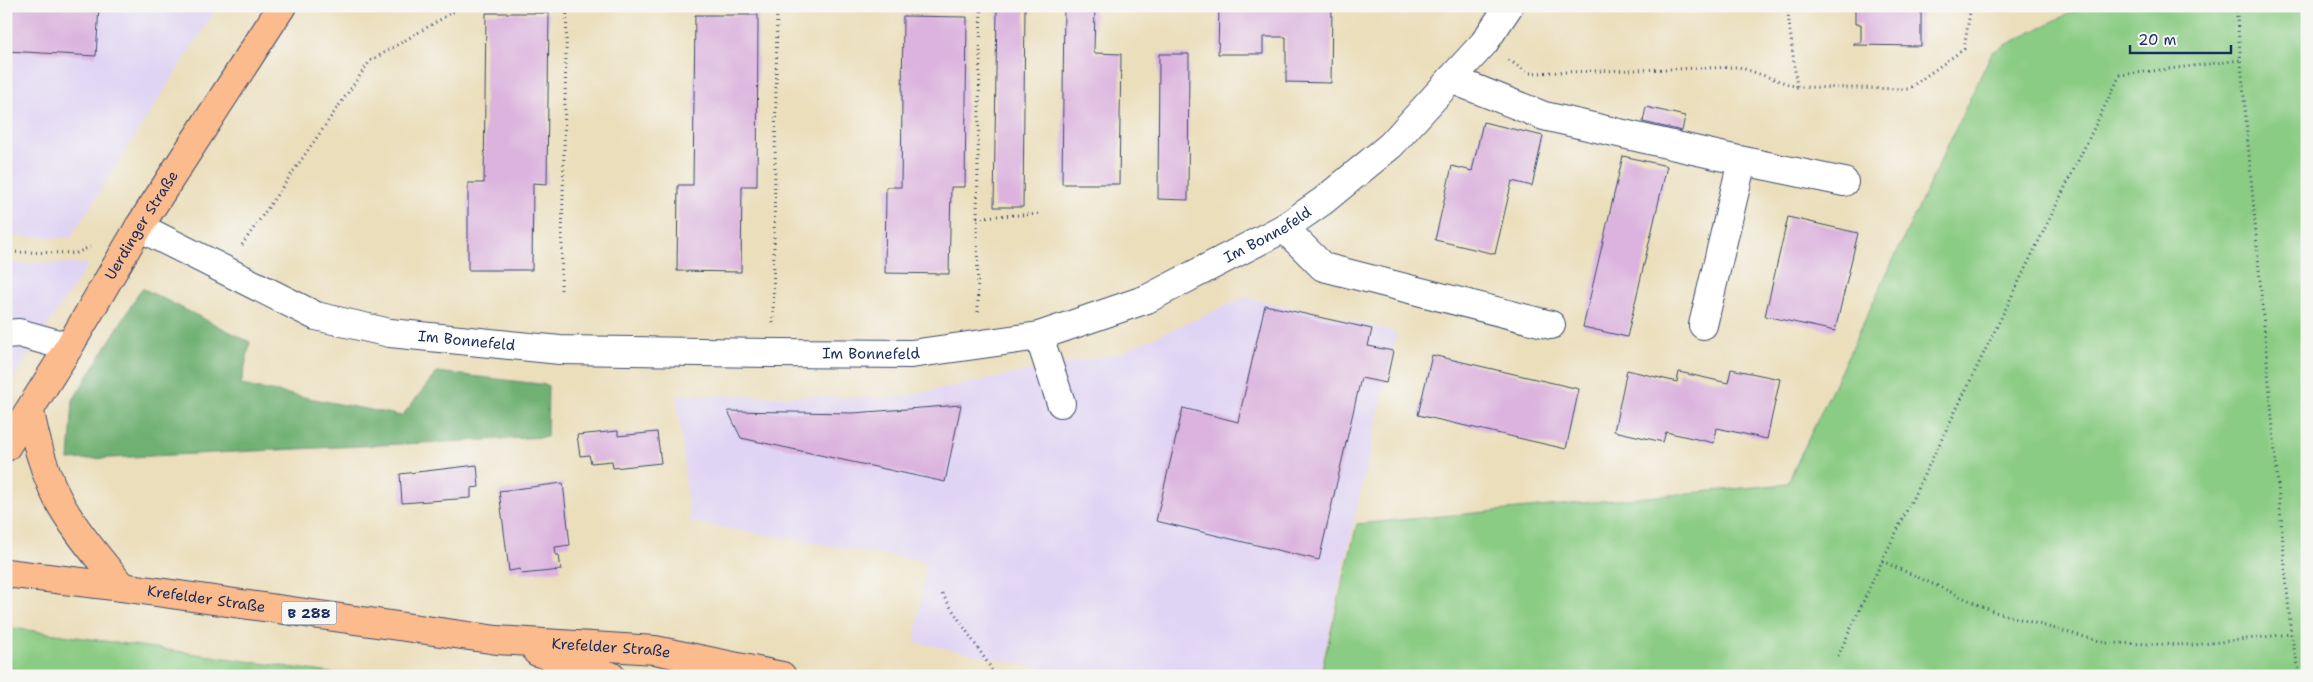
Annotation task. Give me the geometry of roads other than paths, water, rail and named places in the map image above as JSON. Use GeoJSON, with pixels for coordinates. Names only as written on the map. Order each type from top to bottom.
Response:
{"type":"FeatureCollection","features":[{"type":"Feature","properties":{"kind":"main road","name":"Uerdinger Straße"},"geometry":{"type":"LineString","coordinates":[[6,447],[30,412],[139,227],[282,6]]}},
{"type":"Feature","properties":{"kind":"main road"},"geometry":{"type":"LineString","coordinates":[[30,412],[36,442],[54,491],[84,539],[122,587]]}},
{"type":"Feature","properties":{"kind":"main road","name":"Krefelder Straße"},"geometry":{"type":"LineString","coordinates":[[6,573],[122,587],[498,640],[655,650],[782,676]]}},
{"type":"Feature","properties":{"kind":"main road","name":"Krefelder Straße"},"geometry":{"type":"LineString","coordinates":[[498,640],[610,676]]}},
{"type":"Feature","properties":{"kind":"street","name":"Im Bonnefeld"},"geometry":{"type":"LineString","coordinates":[[139,227],[316,316],[390,332],[560,350],[910,354],[978,346],[1039,336],[1147,299],[1284,228],[1323,201],[1391,145],[1484,43],[1508,6]]}},
{"type":"Feature","properties":{"kind":"street"},"geometry":{"type":"LineString","coordinates":[[1451,79],[1544,116],[1844,182]]}},
{"type":"Feature","properties":{"kind":"street"},"geometry":{"type":"LineString","coordinates":[[1703,325],[1742,161]]}},
{"type":"Feature","properties":{"kind":"street"},"geometry":{"type":"LineString","coordinates":[[1284,228],[1323,267],[1551,325]]}},
{"type":"Feature","properties":{"kind":"street"},"geometry":{"type":"LineString","coordinates":[[6,334],[19,333],[69,347]]}},
{"type":"Feature","properties":{"kind":"street"},"geometry":{"type":"LineString","coordinates":[[1039,336],[1061,403]]}}]}
